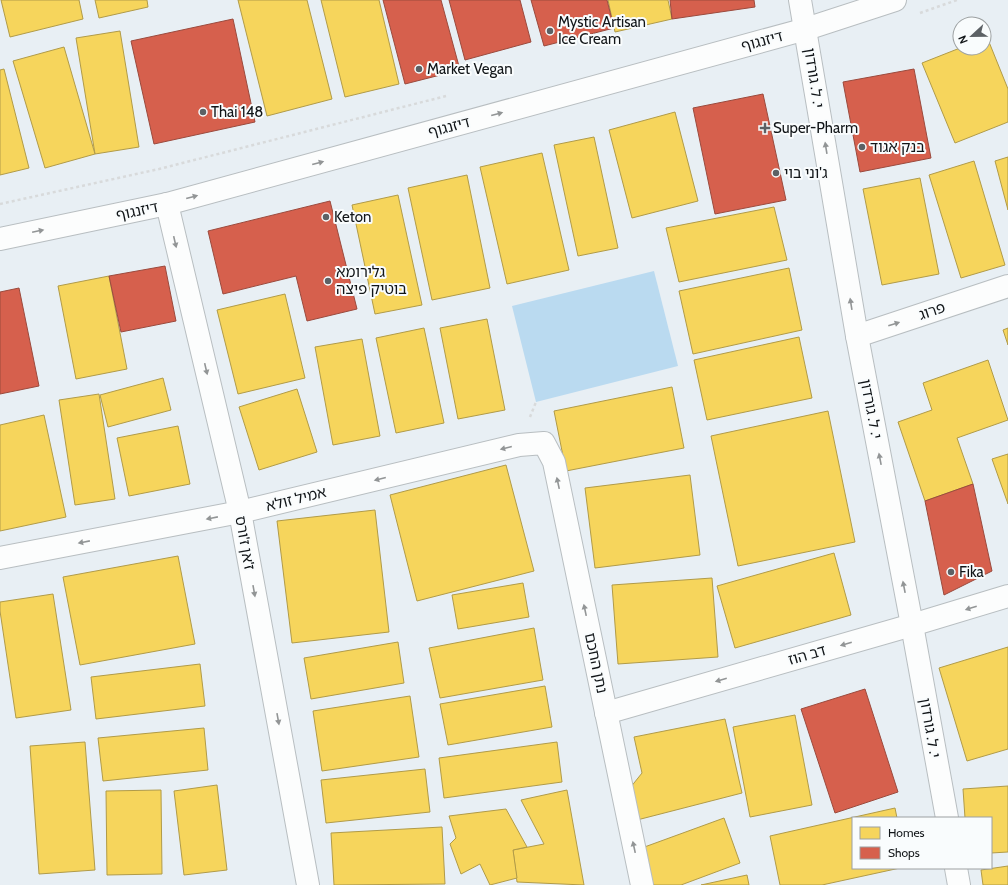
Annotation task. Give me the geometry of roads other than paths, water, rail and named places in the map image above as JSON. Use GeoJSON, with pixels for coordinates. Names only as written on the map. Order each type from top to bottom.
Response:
{"type":"FeatureCollection","features":[{"type":"Feature","properties":{"kind":"street","name":"י. ל. גורדון"},"geometry":{"type":"LineString","coordinates":[[800,0],[857,336],[947,817]]}},
{"type":"Feature","properties":{"kind":"street","name":"דיזנגוף"},"geometry":{"type":"LineString","coordinates":[[0,239],[167,204],[806,29],[895,0]]}},
{"type":"Feature","properties":{"kind":"street","name":"ז'אן ז'ורס"},"geometry":{"type":"LineString","coordinates":[[167,204],[240,512],[308,885]]}},
{"type":"Feature","properties":{"kind":"street","name":"פרוג"},"geometry":{"type":"LineString","coordinates":[[857,336],[1008,286]]}},
{"type":"Feature","properties":{"kind":"street","name":"אמיל זולא"},"geometry":{"type":"LineString","coordinates":[[0,558],[240,512],[519,445],[544,442]]}},
{"type":"Feature","properties":{"kind":"street","name":"נתן החכם"},"geometry":{"type":"LineString","coordinates":[[544,442],[554,462],[642,885]]}},
{"type":"Feature","properties":{"kind":"street","name":"דב הוז"},"geometry":{"type":"LineString","coordinates":[[606,713],[1008,596]]}},
{"type":"Feature","properties":{"kind":"street"},"geometry":{"type":"LineString","coordinates":[[956,869],[959,885]]}},
{"type":"Feature","properties":{"kind":"place","name":"Mystic Artisan Ice Cream"},"geometry":{"type":"Point","coordinates":[550,31]}},
{"type":"Feature","properties":{"kind":"place","name":"Market Vegan"},"geometry":{"type":"Point","coordinates":[419,69]}},
{"type":"Feature","properties":{"kind":"place","name":"Thai 148"},"geometry":{"type":"Point","coordinates":[203,112]}},
{"type":"Feature","properties":{"kind":"place","name":"Super-Pharm"},"geometry":{"type":"Point","coordinates":[765,128]}},
{"type":"Feature","properties":{"kind":"place","name":"בנק אגוד"},"geometry":{"type":"Point","coordinates":[862,147]}},
{"type":"Feature","properties":{"kind":"place","name":"ג'וני בוי"},"geometry":{"type":"Point","coordinates":[776,173]}},
{"type":"Feature","properties":{"kind":"place","name":"Keton"},"geometry":{"type":"Point","coordinates":[326,217]}},
{"type":"Feature","properties":{"kind":"place","name":"גלירומא בוטיק פיצה"},"geometry":{"type":"Point","coordinates":[328,281]}},
{"type":"Feature","properties":{"kind":"place","name":"Fika"},"geometry":{"type":"Point","coordinates":[951,572]}}]}
